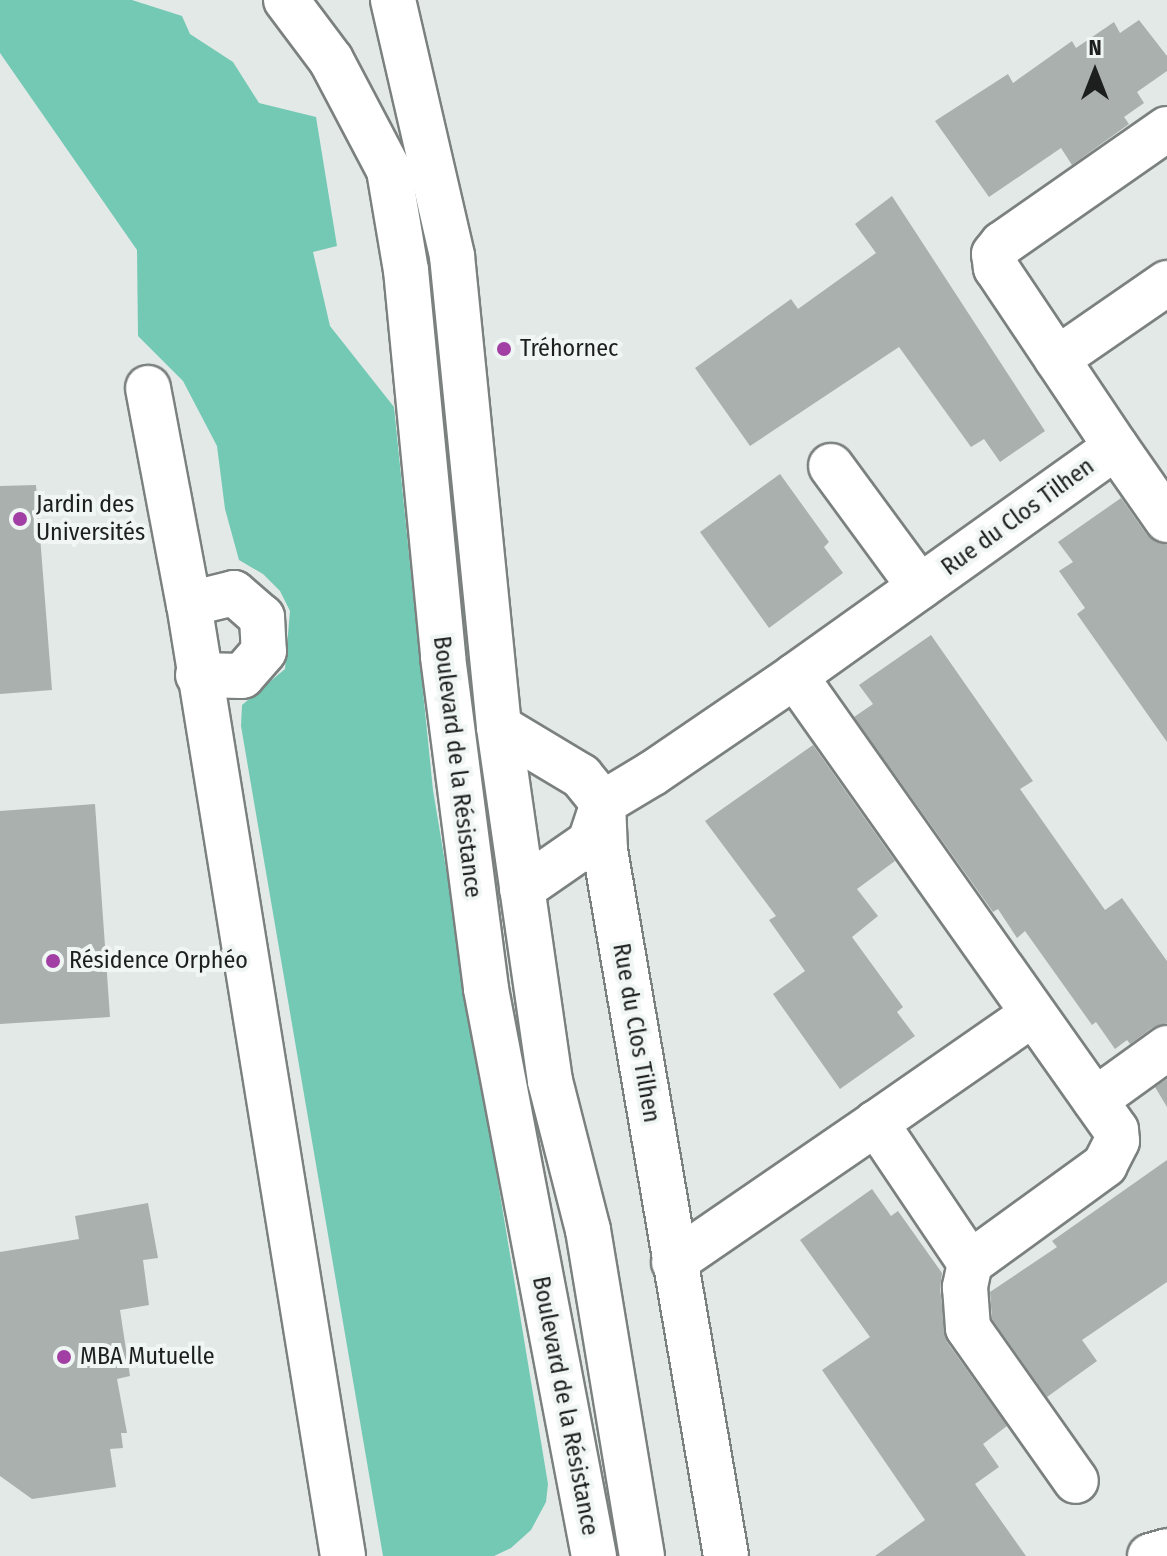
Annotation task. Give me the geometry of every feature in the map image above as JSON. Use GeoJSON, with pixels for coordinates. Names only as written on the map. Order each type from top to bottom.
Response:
{"type":"FeatureCollection","features":[{"type":"Feature","properties":{"kind":"street","name":"Boulevard de la Résistance"},"geometry":{"type":"LineString","coordinates":[[286,0],[331,60],[389,170],[406,270],[443,657],[486,989],[594,1556]]}},
{"type":"Feature","properties":{"kind":"street","name":"Boulevard de la Résistance"},"geometry":{"type":"LineString","coordinates":[[393,0],[452,256],[499,727],[550,1081],[588,1230],[642,1556]]}},
{"type":"Feature","properties":{"kind":"street","name":"Rue du Clos Tilhen"},"geometry":{"type":"LineString","coordinates":[[1167,129],[1002,244],[994,254],[996,268],[1167,520]]}},
{"type":"Feature","properties":{"kind":"street"},"geometry":{"type":"LineString","coordinates":[[1057,359],[1167,283]]}},
{"type":"Feature","properties":{"kind":"street"},"geometry":{"type":"LineString","coordinates":[[148,388],[189,604],[198,675],[343,1556]]}},
{"type":"Feature","properties":{"kind":"street","name":"Rue du Clos Tilhen"},"geometry":{"type":"LineString","coordinates":[[726,1556],[605,850],[603,803],[653,773],[795,676],[1116,447]]}},
{"type":"Feature","properties":{"kind":"street","name":"Rue du Clos Tilhen"},"geometry":{"type":"LineString","coordinates":[[831,466],[920,587]]}},
{"type":"Feature","properties":{"kind":"street"},"geometry":{"type":"LineString","coordinates":[[189,604],[234,593],[262,617],[264,651],[242,676],[198,675]]}},
{"type":"Feature","properties":{"kind":"street"},"geometry":{"type":"LineString","coordinates":[[795,676],[1116,1130],[1117,1141],[1105,1165],[970,1263],[965,1287],[968,1328],[1076,1481]]}},
{"type":"Feature","properties":{"kind":"street"},"geometry":{"type":"LineString","coordinates":[[499,727],[581,776],[603,803],[590,842],[522,889]]}},
{"type":"Feature","properties":{"kind":"street"},"geometry":{"type":"LineString","coordinates":[[674,1262],[1033,1014]]}},
{"type":"Feature","properties":{"kind":"street"},"geometry":{"type":"LineString","coordinates":[[1095,1100],[1167,1048]]}},
{"type":"Feature","properties":{"kind":"street"},"geometry":{"type":"LineString","coordinates":[[876,1123],[970,1263]]}},
{"type":"Feature","properties":{"kind":"street"},"geometry":{"type":"LineString","coordinates":[[1150,1556],[1167,1551]]}},
{"type":"Feature","properties":{"kind":"green space"},"geometry":{"type":"Polygon","coordinates":[[[0,0],[132,0],[182,16],[190,34],[233,62],[259,103],[316,117],[337,246],[313,252],[330,326],[394,407],[433,790],[548,1484],[546,1502],[531,1530],[511,1548],[494,1556],[383,1556],[241,726],[242,705],[285,669],[290,611],[280,591],[263,574],[239,560],[225,509],[217,446],[183,381],[138,336],[137,250],[0,53],[0,0]]]}},
{"type":"Feature","properties":{"kind":"building"},"geometry":{"type":"Polygon","coordinates":[[[1139,20],[1167,56],[1167,71],[1137,92],[1144,103],[1124,117],[1129,124],[1072,165],[1061,148],[989,197],[935,121],[1008,74],[1013,83],[1072,41],[1076,48],[1114,22],[1120,33],[1139,20]]]}},
{"type":"Feature","properties":{"kind":"building"},"geometry":{"type":"Polygon","coordinates":[[[892,196],[1045,431],[1000,462],[984,439],[971,447],[899,347],[750,446],[695,368],[791,299],[798,309],[876,253],[855,224],[892,196]]]}},
{"type":"Feature","properties":{"kind":"building"},"geometry":{"type":"Polygon","coordinates":[[[780,474],[829,542],[824,547],[843,573],[769,628],[700,532],[780,474]]]}},
{"type":"Feature","properties":{"kind":"building","name":"Jardin des Universités"},"geometry":{"type":"Polygon","coordinates":[[[36,485],[52,690],[0,694],[0,486],[36,485]]]}},
{"type":"Feature","properties":{"kind":"building"},"geometry":{"type":"Polygon","coordinates":[[[1121,498],[1147,535],[1167,545],[1167,742],[1077,614],[1085,608],[1059,571],[1073,562],[1058,542],[1121,498]]]}},
{"type":"Feature","properties":{"kind":"building"},"geometry":{"type":"Polygon","coordinates":[[[931,635],[1033,781],[1020,789],[1105,910],[1122,898],[1167,961],[1167,1023],[1152,1028],[1130,1044],[1127,1040],[1115,1049],[1096,1022],[1092,1025],[1025,931],[1017,938],[998,909],[993,912],[854,717],[873,704],[859,685],[931,635]]]}},
{"type":"Feature","properties":{"kind":"building"},"geometry":{"type":"Polygon","coordinates":[[[813,745],[895,861],[857,889],[878,916],[852,937],[903,1007],[897,1012],[915,1036],[840,1089],[773,994],[805,971],[769,920],[776,916],[705,821],[813,745]]]}},
{"type":"Feature","properties":{"kind":"building","name":"Résidence Orphéo"},"geometry":{"type":"Polygon","coordinates":[[[95,804],[110,1017],[0,1024],[0,811],[95,804]]]}},
{"type":"Feature","properties":{"kind":"building"},"geometry":{"type":"Polygon","coordinates":[[[1167,1079],[1167,1107],[1155,1087],[1167,1079]]]}},
{"type":"Feature","properties":{"kind":"building"},"geometry":{"type":"Polygon","coordinates":[[[1167,1160],[1167,1282],[1082,1340],[1097,1361],[1047,1397],[992,1319],[990,1292],[1057,1247],[1052,1241],[1167,1160]]]}},
{"type":"Feature","properties":{"kind":"building"},"geometry":{"type":"Polygon","coordinates":[[[872,1189],[891,1216],[898,1211],[942,1273],[940,1289],[947,1342],[1007,1426],[983,1444],[999,1467],[975,1484],[1026,1556],[875,1556],[925,1520],[822,1370],[870,1337],[800,1240],[872,1189]]]}},
{"type":"Feature","properties":{"kind":"building","name":"MBA Mutuelle"},"geometry":{"type":"Polygon","coordinates":[[[148,1203],[158,1258],[143,1260],[149,1305],[120,1310],[130,1376],[117,1379],[127,1433],[121,1433],[123,1448],[110,1449],[116,1487],[32,1499],[0,1476],[0,1252],[79,1239],[75,1216],[148,1203]]]}},
{"type":"Feature","properties":{"kind":"place","name":"Tréhornec"},"geometry":{"type":"Point","coordinates":[504,349]}},
{"type":"Feature","properties":{"kind":"place","name":"Jardin des Universités"},"geometry":{"type":"Point","coordinates":[20,519]}},
{"type":"Feature","properties":{"kind":"place","name":"Résidence Orphéo"},"geometry":{"type":"Point","coordinates":[53,961]}},
{"type":"Feature","properties":{"kind":"place","name":"MBA Mutuelle"},"geometry":{"type":"Point","coordinates":[64,1357]}}]}
